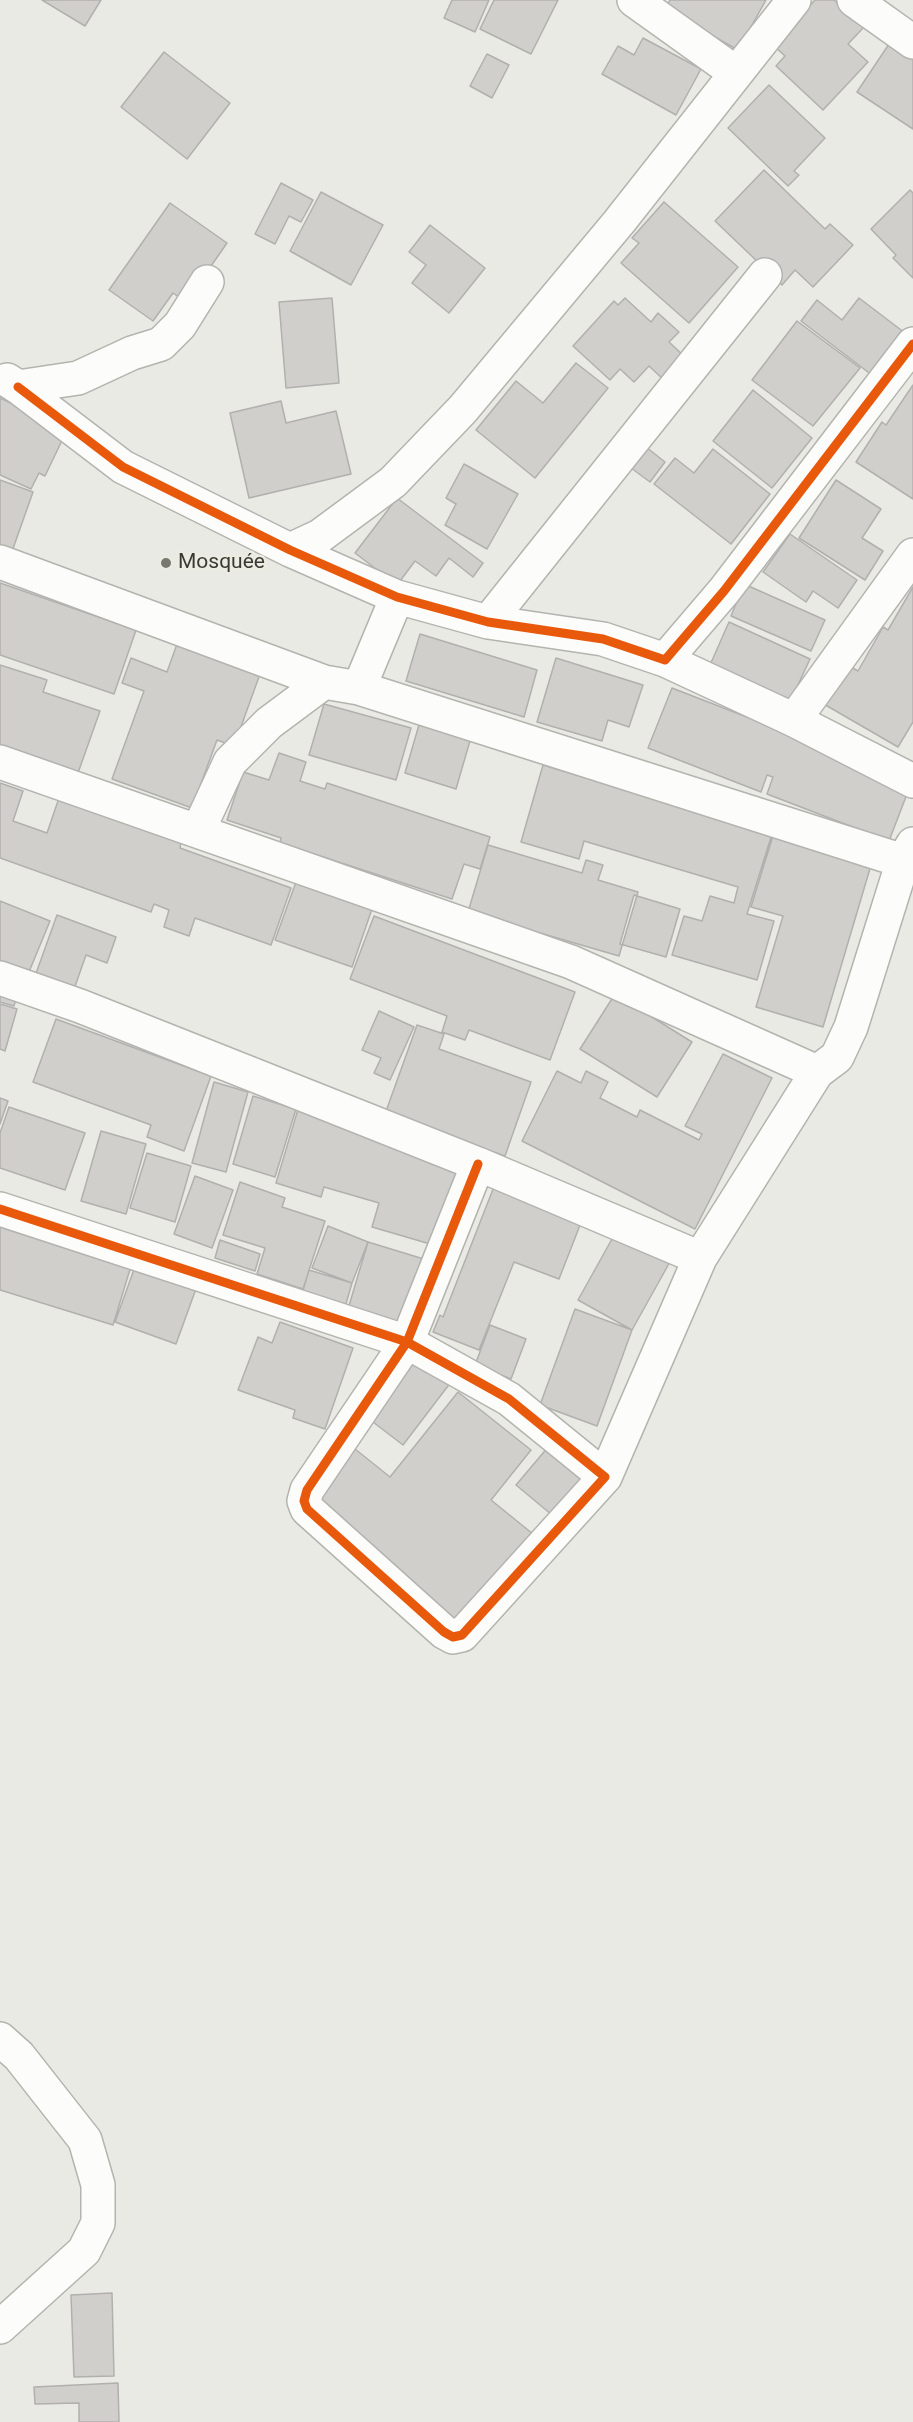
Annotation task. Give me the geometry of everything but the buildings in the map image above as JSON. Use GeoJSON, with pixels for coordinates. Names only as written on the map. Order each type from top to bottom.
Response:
{"type":"FeatureCollection","features":[{"type":"Feature","properties":{"kind":"street"},"geometry":{"type":"LineString","coordinates":[[634,0],[736,73]]}},
{"type":"Feature","properties":{"kind":"street"},"geometry":{"type":"LineString","coordinates":[[290,550],[320,536],[393,482],[463,409],[619,222],[794,0]]}},
{"type":"Feature","properties":{"kind":"street"},"geometry":{"type":"LineString","coordinates":[[854,0],[913,42]]}},
{"type":"Feature","properties":{"kind":"street"},"geometry":{"type":"LineString","coordinates":[[488,622],[765,275]]}},
{"type":"Feature","properties":{"kind":"street"},"geometry":{"type":"LineString","coordinates":[[9,381],[78,378],[132,353],[161,344],[180,325],[207,282]]}},
{"type":"Feature","properties":{"kind":"street"},"geometry":{"type":"LineString","coordinates":[[664,660],[724,591],[913,344]]}},
{"type":"Feature","properties":{"kind":"street"},"geometry":{"type":"LineString","coordinates":[[9,381],[123,467],[290,550],[397,597],[488,622],[603,639],[664,660],[794,720],[913,781]]}},
{"type":"Feature","properties":{"kind":"street"},"geometry":{"type":"LineString","coordinates":[[794,720],[913,555]]}},
{"type":"Feature","properties":{"kind":"street"},"geometry":{"type":"LineString","coordinates":[[0,562],[324,682],[359,688],[908,853],[850,1027],[837,1056],[817,1072],[700,1258],[605,1477],[462,1635],[453,1636],[444,1632],[307,1509],[304,1501],[307,1490],[407,1342],[478,1164]]}},
{"type":"Feature","properties":{"kind":"street"},"geometry":{"type":"LineString","coordinates":[[359,688],[397,597]]}},
{"type":"Feature","properties":{"kind":"street"},"geometry":{"type":"LineString","coordinates":[[198,831],[230,762],[269,723],[324,682]]}},
{"type":"Feature","properties":{"kind":"street"},"geometry":{"type":"LineString","coordinates":[[0,762],[571,962],[817,1072]]}},
{"type":"Feature","properties":{"kind":"street"},"geometry":{"type":"LineString","coordinates":[[0,978],[80,1006],[478,1164],[700,1258]]}},
{"type":"Feature","properties":{"kind":"street"},"geometry":{"type":"LineString","coordinates":[[0,1209],[407,1342],[509,1399],[605,1477]]}},
{"type":"Feature","properties":{"kind":"street"},"geometry":{"type":"LineString","coordinates":[[0,2039],[19,2056],[85,2140],[98,2185],[98,2223],[84,2251],[0,2327]]}},
{"type":"Feature","properties":{"kind":"cycle path"},"geometry":{"type":"LineString","coordinates":[[18,387],[123,467],[290,550],[397,597],[488,622],[603,639],[665,660],[724,591],[913,344]]}},
{"type":"Feature","properties":{"kind":"cycle path"},"geometry":{"type":"LineString","coordinates":[[0,1209],[407,1342],[509,1399],[605,1477],[462,1635],[453,1637],[444,1632],[307,1509],[304,1501],[307,1490],[407,1342],[478,1164]]}},
{"type":"Feature","properties":{"kind":"place","name":"Mosquée"},"geometry":{"type":"Point","coordinates":[166,563]}}]}
